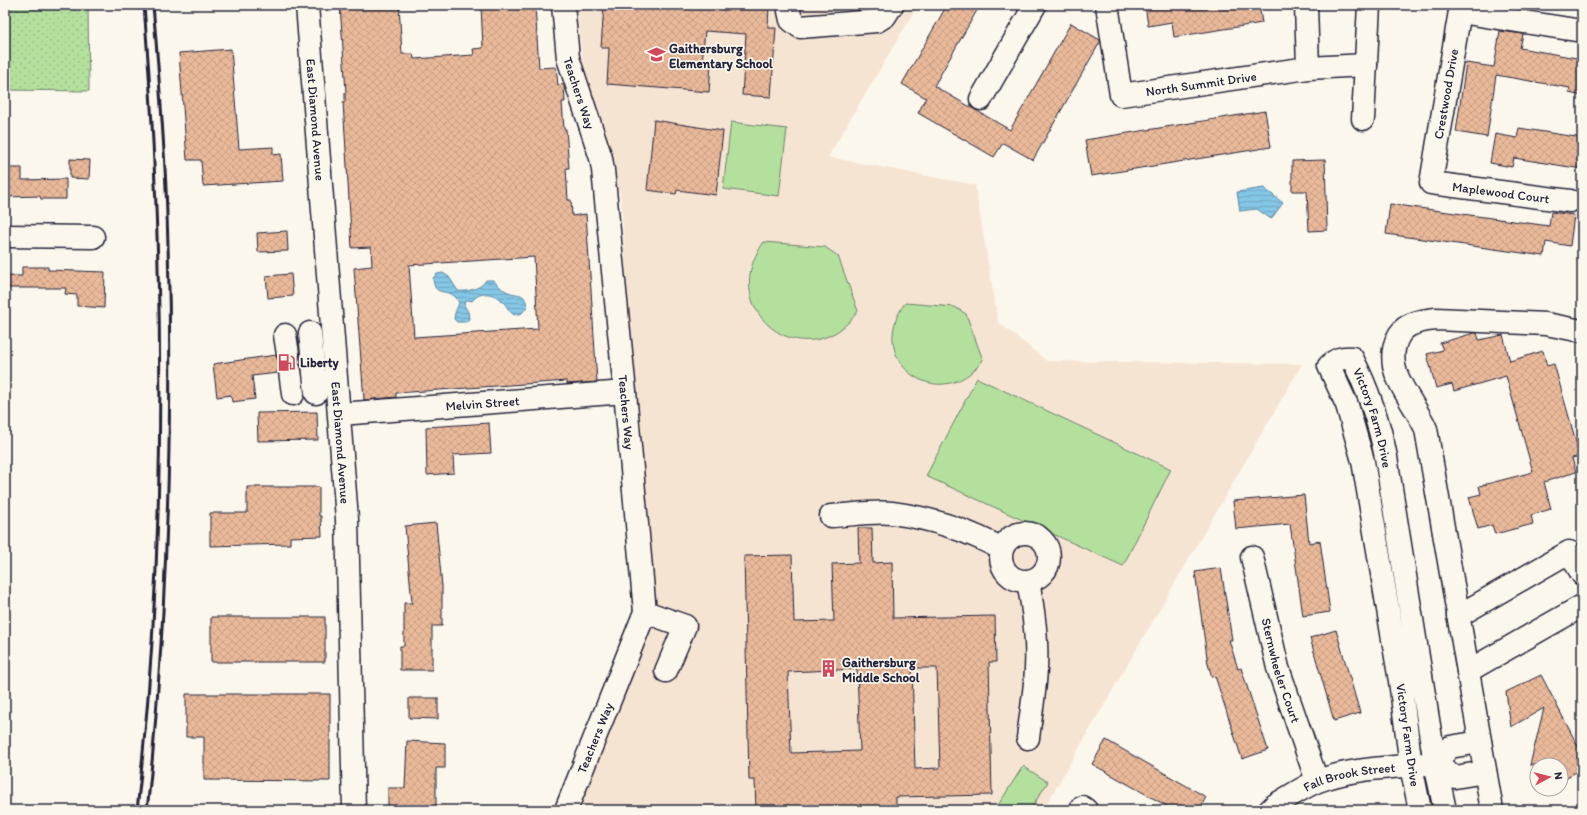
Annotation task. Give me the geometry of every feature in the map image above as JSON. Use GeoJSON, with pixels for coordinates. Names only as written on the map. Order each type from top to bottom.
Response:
{"type":"FeatureCollection","features":[{"type":"Feature","properties":{"kind":"street","name":"East Diamond Avenue"},"geometry":{"type":"LineString","coordinates":[[307,5],[347,519],[354,810]]}},
{"type":"Feature","properties":{"kind":"street","name":"Teachers Way"},"geometry":{"type":"LineString","coordinates":[[563,5],[568,58],[601,158],[603,170],[645,612],[566,810]]}},
{"type":"Feature","properties":{"kind":"street"},"geometry":{"type":"LineString","coordinates":[[790,5],[789,11],[791,20],[800,27],[877,21],[885,16],[892,5]]}},
{"type":"Feature","properties":{"kind":"street"},"geometry":{"type":"LineString","coordinates":[[981,99],[1035,5]]}},
{"type":"Feature","properties":{"kind":"street","name":"North Summit Drive"},"geometry":{"type":"LineString","coordinates":[[1107,5],[1121,95],[1308,68]]}},
{"type":"Feature","properties":{"kind":"street"},"geometry":{"type":"LineString","coordinates":[[1306,5],[1308,68],[1366,65]]}},
{"type":"Feature","properties":{"kind":"street"},"geometry":{"type":"LineString","coordinates":[[1363,119],[1369,5]]}},
{"type":"Feature","properties":{"kind":"street"},"geometry":{"type":"LineString","coordinates":[[1461,8],[1582,31]]}},
{"type":"Feature","properties":{"kind":"street","name":"Crestwood Drive"},"geometry":{"type":"LineString","coordinates":[[1431,183],[1461,8]]}},
{"type":"Feature","properties":{"kind":"street","name":"Maplewood Court"},"geometry":{"type":"LineString","coordinates":[[1431,183],[1570,201]]}},
{"type":"Feature","properties":{"kind":"street"},"geometry":{"type":"LineString","coordinates":[[5,236],[93,237]]}},
{"type":"Feature","properties":{"kind":"street"},"geometry":{"type":"LineString","coordinates":[[1492,810],[1426,429],[1398,378],[1392,358],[1396,342],[1404,329],[1418,322],[1436,319],[1546,324],[1582,331]]}},
{"type":"Feature","properties":{"kind":"street"},"geometry":{"type":"LineString","coordinates":[[310,333],[316,393]]}},
{"type":"Feature","properties":{"kind":"street"},"geometry":{"type":"LineString","coordinates":[[288,353],[293,394]]}},
{"type":"Feature","properties":{"kind":"street","name":"Victory Farm Drive"},"geometry":{"type":"LineString","coordinates":[[1420,810],[1410,766],[1400,681],[1363,461],[1347,405],[1329,366],[1346,357],[1352,358],[1360,374],[1380,428],[1386,456],[1435,763],[1446,810]]}},
{"type":"Feature","properties":{"kind":"street","name":"Melvin Street"},"geometry":{"type":"LineString","coordinates":[[340,414],[625,392]]}},
{"type":"Feature","properties":{"kind":"street"},"geometry":{"type":"LineString","coordinates":[[1363,461],[1386,456]]}},
{"type":"Feature","properties":{"kind":"street"},"geometry":{"type":"LineString","coordinates":[[831,516],[891,513],[918,518],[968,532],[1002,549]]}},
{"type":"Feature","properties":{"kind":"street"},"geometry":{"type":"LineString","coordinates":[[1019,534],[1028,534],[1037,537],[1044,542],[1049,557],[1048,564],[1044,572],[1037,578],[1028,581],[1018,580],[1009,575],[1003,567],[1001,558],[1002,549],[1007,541],[1019,534]]}},
{"type":"Feature","properties":{"kind":"street"},"geometry":{"type":"LineString","coordinates":[[1458,616],[1569,552],[1582,574]]}},
{"type":"Feature","properties":{"kind":"street","name":"Sternwheeler Court"},"geometry":{"type":"LineString","coordinates":[[1252,556],[1278,668],[1317,781]]}},
{"type":"Feature","properties":{"kind":"street"},"geometry":{"type":"LineString","coordinates":[[1028,581],[1033,609],[1036,643],[1034,694],[1028,738]]}},
{"type":"Feature","properties":{"kind":"street"},"geometry":{"type":"LineString","coordinates":[[1468,671],[1582,606]]}},
{"type":"Feature","properties":{"kind":"street"},"geometry":{"type":"LineString","coordinates":[[645,612],[685,626],[666,671]]}},
{"type":"Feature","properties":{"kind":"street"},"geometry":{"type":"LineString","coordinates":[[1480,742],[1450,747],[1435,763],[1455,777],[1485,772]]}},
{"type":"Feature","properties":{"kind":"street","name":"Fall Brook Street"},"geometry":{"type":"LineString","coordinates":[[1270,810],[1275,805],[1317,781],[1361,770],[1435,763]]}},
{"type":"Feature","properties":{"kind":"shaded area"},"geometry":{"type":"Polygon","coordinates":[[[576,5],[918,5],[828,157],[975,185],[998,322],[1047,361],[1302,364],[1043,810],[573,810],[650,620],[621,198],[586,86],[576,5]]]}},
{"type":"Feature","properties":{"kind":"green space"},"geometry":{"type":"Polygon","coordinates":[[[5,5],[88,5],[89,91],[5,90],[5,5]]]}},
{"type":"Feature","properties":{"kind":"green space"},"geometry":{"type":"Polygon","coordinates":[[[731,122],[787,129],[779,196],[723,189],[731,122]]]}},
{"type":"Feature","properties":{"kind":"green space"},"geometry":{"type":"Polygon","coordinates":[[[764,242],[825,247],[838,256],[858,311],[838,331],[815,340],[793,339],[773,329],[758,313],[750,292],[751,268],[764,242]]]}},
{"type":"Feature","properties":{"kind":"green space"},"geometry":{"type":"Polygon","coordinates":[[[905,303],[955,307],[966,314],[983,360],[966,377],[947,384],[928,383],[912,375],[900,362],[893,345],[895,324],[905,303]]]}},
{"type":"Feature","properties":{"kind":"green space"},"geometry":{"type":"Polygon","coordinates":[[[977,378],[1171,469],[1123,566],[926,476],[977,378]]]}},
{"type":"Feature","properties":{"kind":"green space"},"geometry":{"type":"Polygon","coordinates":[[[1023,766],[1048,782],[1030,810],[995,810],[1023,766]]]}},
{"type":"Feature","properties":{"kind":"water"},"geometry":{"type":"Polygon","coordinates":[[[1264,188],[1283,203],[1271,219],[1257,209],[1240,211],[1237,192],[1264,188]]]}},
{"type":"Feature","properties":{"kind":"water"},"geometry":{"type":"Polygon","coordinates":[[[443,273],[449,277],[458,291],[474,289],[481,286],[486,280],[493,280],[504,290],[523,296],[527,307],[522,313],[514,315],[498,298],[491,294],[483,294],[472,301],[468,300],[465,302],[464,305],[468,312],[469,319],[466,322],[457,322],[454,319],[459,303],[456,297],[452,294],[436,289],[434,285],[433,278],[437,274],[443,273]]]}},
{"type":"Feature","properties":{"kind":"building"},"geometry":{"type":"Polygon","coordinates":[[[340,5],[399,5],[402,54],[413,54],[414,59],[474,55],[473,49],[483,48],[481,5],[535,5],[539,68],[556,67],[558,85],[564,85],[565,102],[562,102],[569,168],[566,168],[568,200],[571,200],[572,216],[586,214],[597,382],[567,384],[567,381],[396,393],[396,397],[364,400],[354,268],[372,266],[371,247],[352,248],[343,102],[345,102],[346,92],[340,5]],[[534,257],[409,265],[414,337],[538,329],[534,257]]]}},
{"type":"Feature","properties":{"kind":"building","name":"Gaithersburg Elementary School"},"geometry":{"type":"Polygon","coordinates":[[[604,5],[769,5],[768,28],[776,28],[771,97],[742,95],[746,34],[705,31],[702,62],[711,63],[709,92],[607,84],[609,48],[601,48],[604,5]]]}},
{"type":"Feature","properties":{"kind":"building"},"geometry":{"type":"Polygon","coordinates":[[[947,5],[980,5],[934,86],[1010,130],[1071,23],[1100,40],[1033,160],[1003,143],[994,157],[918,113],[926,98],[902,84],[947,5]]]}},
{"type":"Feature","properties":{"kind":"building"},"geometry":{"type":"Polygon","coordinates":[[[1145,5],[1259,5],[1262,23],[1174,37],[1172,22],[1148,26],[1145,5]]]}},
{"type":"Feature","properties":{"kind":"building"},"geometry":{"type":"Polygon","coordinates":[[[1500,31],[1523,34],[1520,48],[1582,59],[1582,96],[1569,93],[1570,88],[1496,75],[1487,137],[1456,132],[1466,63],[1494,67],[1500,31]]]}},
{"type":"Feature","properties":{"kind":"building"},"geometry":{"type":"Polygon","coordinates":[[[231,49],[239,149],[273,147],[273,155],[281,154],[283,181],[203,186],[201,160],[187,160],[179,53],[231,49]]]}},
{"type":"Feature","properties":{"kind":"building"},"geometry":{"type":"Polygon","coordinates":[[[1265,111],[1271,147],[1091,176],[1085,140],[1265,111]]]}},
{"type":"Feature","properties":{"kind":"building"},"geometry":{"type":"Polygon","coordinates":[[[654,120],[723,131],[716,195],[677,190],[676,194],[647,190],[654,120]]]}},
{"type":"Feature","properties":{"kind":"building"},"geometry":{"type":"Polygon","coordinates":[[[1519,128],[1582,138],[1582,169],[1514,158],[1512,167],[1490,163],[1495,134],[1517,138],[1519,128]]]}},
{"type":"Feature","properties":{"kind":"building"},"geometry":{"type":"Polygon","coordinates":[[[70,159],[90,160],[89,179],[70,178],[70,159]]]}},
{"type":"Feature","properties":{"kind":"building"},"geometry":{"type":"Polygon","coordinates":[[[1325,160],[1327,230],[1309,231],[1307,191],[1292,191],[1292,161],[1325,160]]]}},
{"type":"Feature","properties":{"kind":"building"},"geometry":{"type":"Polygon","coordinates":[[[5,168],[22,168],[22,180],[66,179],[66,199],[41,199],[40,196],[5,197],[5,168]]]}},
{"type":"Feature","properties":{"kind":"building"},"geometry":{"type":"Polygon","coordinates":[[[1390,204],[1549,226],[1551,212],[1574,215],[1570,246],[1546,242],[1544,256],[1386,234],[1390,204]]]}},
{"type":"Feature","properties":{"kind":"building"},"geometry":{"type":"Polygon","coordinates":[[[287,231],[288,251],[258,252],[257,233],[287,231]]]}},
{"type":"Feature","properties":{"kind":"building"},"geometry":{"type":"Polygon","coordinates":[[[22,267],[48,267],[48,270],[105,272],[104,308],[77,306],[77,295],[65,294],[66,288],[5,288],[5,276],[22,276],[22,267]]]}},
{"type":"Feature","properties":{"kind":"building"},"geometry":{"type":"Polygon","coordinates":[[[291,274],[293,296],[268,298],[266,276],[291,274]]]}},
{"type":"Feature","properties":{"kind":"building"},"geometry":{"type":"Polygon","coordinates":[[[1477,333],[1479,340],[1503,335],[1510,361],[1543,351],[1547,366],[1554,364],[1580,456],[1572,458],[1576,472],[1544,482],[1551,509],[1531,515],[1533,524],[1495,534],[1492,525],[1478,529],[1469,497],[1481,494],[1479,486],[1533,472],[1506,376],[1454,391],[1452,384],[1436,388],[1427,354],[1443,350],[1440,343],[1477,333]]]}},
{"type":"Feature","properties":{"kind":"building"},"geometry":{"type":"Polygon","coordinates":[[[276,355],[280,364],[278,373],[252,376],[255,399],[232,402],[231,395],[217,397],[213,364],[276,355]]]}},
{"type":"Feature","properties":{"kind":"building"},"geometry":{"type":"Polygon","coordinates":[[[317,412],[318,440],[258,441],[257,413],[317,412]]]}},
{"type":"Feature","properties":{"kind":"building"},"geometry":{"type":"Polygon","coordinates":[[[489,423],[491,453],[453,455],[454,473],[427,475],[426,427],[489,423]]]}},
{"type":"Feature","properties":{"kind":"building"},"geometry":{"type":"Polygon","coordinates":[[[247,487],[319,487],[319,516],[321,516],[322,536],[290,537],[290,544],[210,546],[210,513],[247,513],[247,487]]]}},
{"type":"Feature","properties":{"kind":"building"},"geometry":{"type":"Polygon","coordinates":[[[1304,495],[1309,543],[1320,541],[1330,612],[1303,616],[1290,524],[1236,529],[1233,501],[1304,495]]]}},
{"type":"Feature","properties":{"kind":"building"},"geometry":{"type":"Polygon","coordinates":[[[436,523],[442,586],[442,626],[432,626],[432,670],[400,670],[400,646],[404,646],[404,603],[412,603],[405,526],[436,523]]]}},
{"type":"Feature","properties":{"kind":"building","name":"Gaithersburg Middle School"},"geometry":{"type":"Polygon","coordinates":[[[858,528],[872,528],[873,563],[892,562],[893,618],[995,616],[996,662],[989,662],[992,795],[896,797],[896,810],[756,810],[755,780],[749,780],[744,556],[792,555],[794,622],[834,621],[832,564],[859,563],[858,528]],[[912,668],[915,769],[940,768],[937,668],[912,668]],[[857,669],[788,672],[791,753],[860,751],[857,669]]]}},
{"type":"Feature","properties":{"kind":"building"},"geometry":{"type":"Polygon","coordinates":[[[1221,568],[1232,640],[1229,640],[1238,669],[1241,668],[1268,750],[1242,759],[1215,676],[1212,677],[1208,664],[1195,572],[1221,568]]]}},
{"type":"Feature","properties":{"kind":"building"},"geometry":{"type":"Polygon","coordinates":[[[211,617],[325,617],[325,662],[211,662],[211,617]]]}},
{"type":"Feature","properties":{"kind":"building"},"geometry":{"type":"Polygon","coordinates":[[[1336,630],[1360,713],[1334,721],[1310,638],[1336,630]]]}},
{"type":"Feature","properties":{"kind":"building"},"geometry":{"type":"Polygon","coordinates":[[[1541,675],[1582,754],[1582,769],[1569,776],[1569,757],[1532,757],[1544,708],[1511,727],[1506,692],[1541,675]]]}},
{"type":"Feature","properties":{"kind":"building"},"geometry":{"type":"Polygon","coordinates":[[[186,694],[330,694],[330,781],[204,780],[204,737],[186,737],[186,694]]]}},
{"type":"Feature","properties":{"kind":"building"},"geometry":{"type":"Polygon","coordinates":[[[409,698],[438,698],[438,719],[409,718],[409,698]]]}},
{"type":"Feature","properties":{"kind":"building"},"geometry":{"type":"Polygon","coordinates":[[[1106,740],[1206,797],[1199,810],[1174,810],[1092,764],[1106,740]]]}},
{"type":"Feature","properties":{"kind":"building"},"geometry":{"type":"Polygon","coordinates":[[[407,741],[445,743],[445,768],[436,768],[436,808],[388,809],[388,788],[405,788],[407,741]]]}},
{"type":"Feature","properties":{"kind":"railway"},"geometry":{"type":"LineString","coordinates":[[137,810],[147,710],[154,609],[160,408],[156,206],[144,5]]}},
{"type":"Feature","properties":{"kind":"railway"},"geometry":{"type":"LineString","coordinates":[[147,810],[155,736],[163,612],[170,414],[169,265],[166,189],[162,110],[153,5]]}},
{"type":"Feature","properties":{"kind":"place","name":"Gaithersburg Elementary School"},"geometry":{"type":"Point","coordinates":[656,55]}},
{"type":"Feature","properties":{"kind":"place","name":"Liberty"},"geometry":{"type":"Point","coordinates":[287,362]}},
{"type":"Feature","properties":{"kind":"place","name":"Gaithersburg Middle School"},"geometry":{"type":"Point","coordinates":[829,669]}}]}
